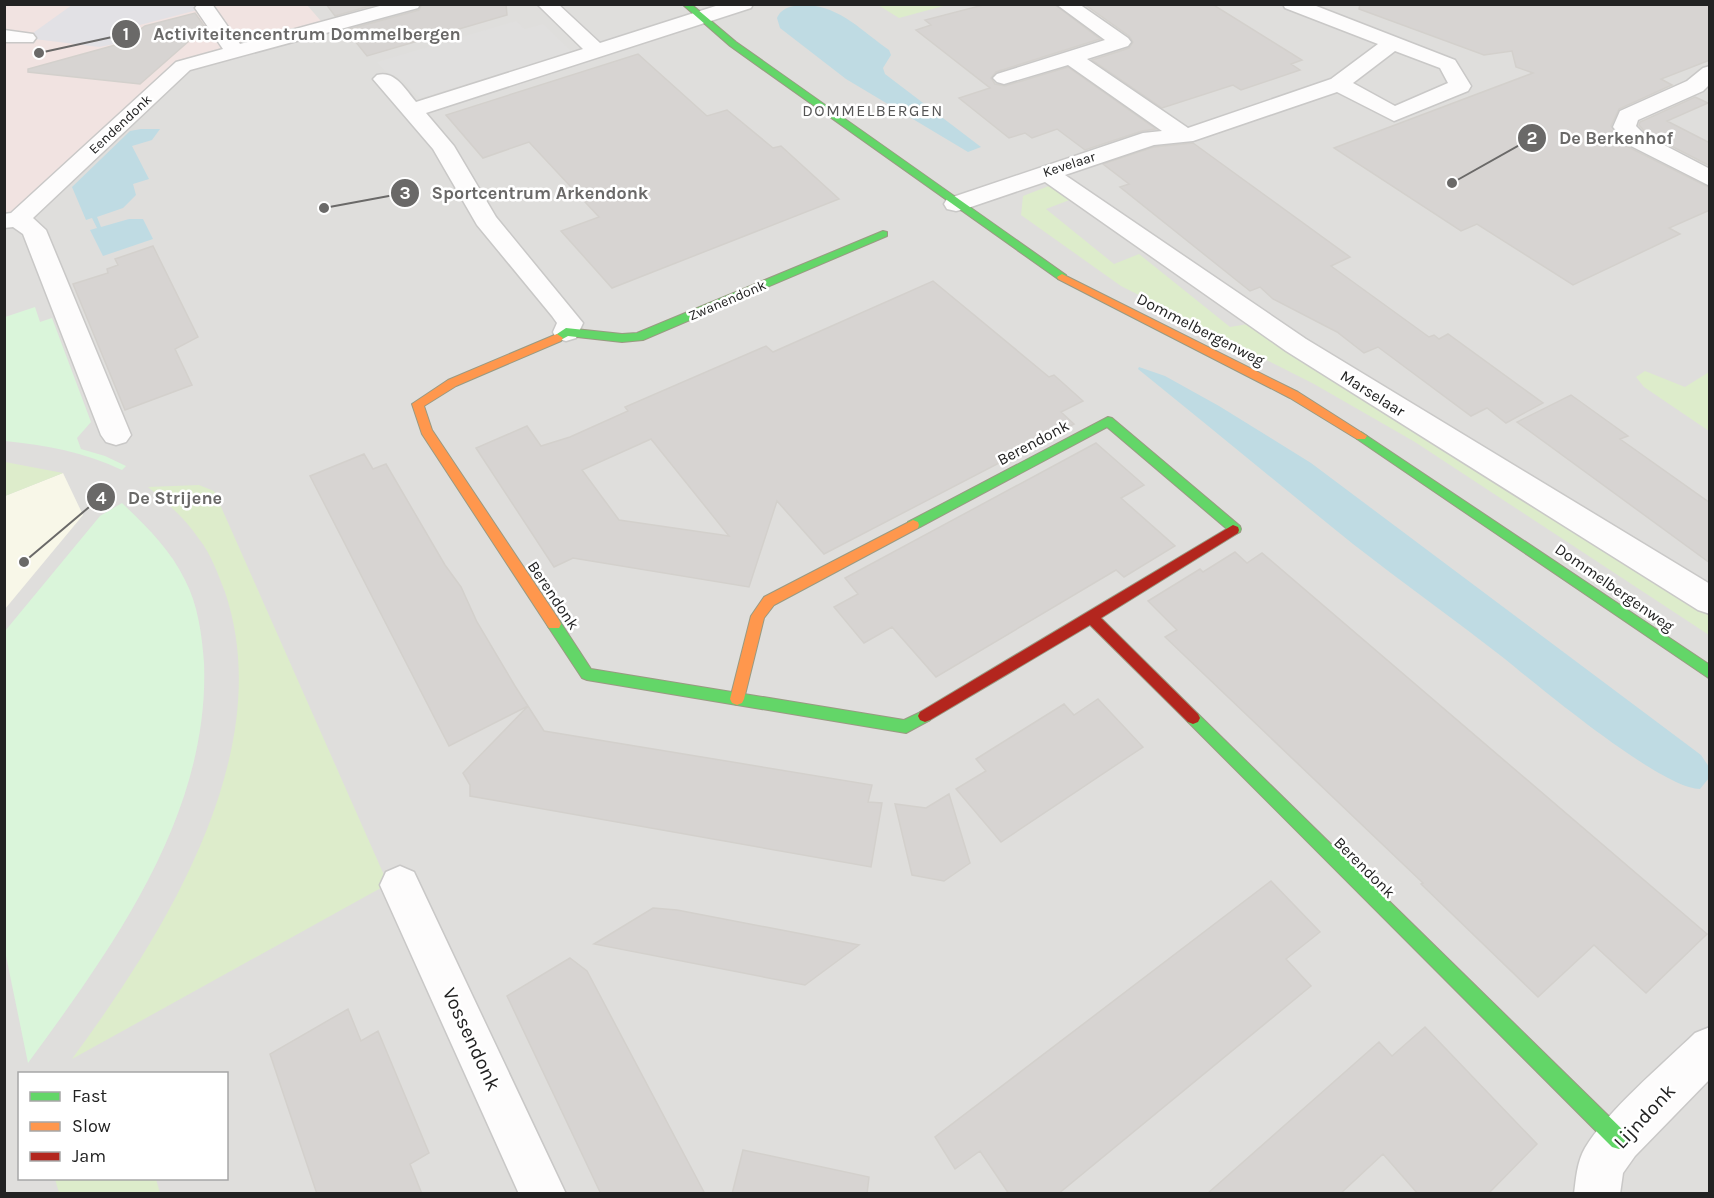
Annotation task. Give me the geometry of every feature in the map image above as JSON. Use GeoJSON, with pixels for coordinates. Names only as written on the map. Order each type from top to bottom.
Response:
{"type":"FeatureCollection","features":[{"type":"Feature","properties":{"kind":"street","name":"Eendendonk"},"geometry":{"type":"LineString","coordinates":[[116,435],[34,230],[11,220],[183,66],[411,4]]}},
{"type":"Feature","properties":{"kind":"street"},"geometry":{"type":"LineString","coordinates":[[546,4],[597,51]]}},
{"type":"Feature","properties":{"kind":"street"},"geometry":{"type":"LineString","coordinates":[[412,110],[597,51],[694,11],[744,4]]}},
{"type":"Feature","properties":{"kind":"street"},"geometry":{"type":"LineString","coordinates":[[1004,78],[1122,42],[1065,4]]}},
{"type":"Feature","properties":{"kind":"street"},"geometry":{"type":"LineString","coordinates":[[1293,4],[1448,64],[1460,86],[1394,114],[1339,84]]}},
{"type":"Feature","properties":{"kind":"street"},"geometry":{"type":"LineString","coordinates":[[205,8],[235,52]]}},
{"type":"Feature","properties":{"kind":"street","name":"Dommelbergenweg"},"geometry":{"type":"LineString","coordinates":[[694,11],[824,110],[1063,277],[1294,395],[1390,454],[1710,673]]}},
{"type":"Feature","properties":{"kind":"street","name":"Kevelaar"},"geometry":{"type":"LineString","coordinates":[[956,204],[1151,138],[1185,136],[1339,84],[1393,42]]}},
{"type":"Feature","properties":{"kind":"street"},"geometry":{"type":"LineString","coordinates":[[1070,57],[1185,136]]}},
{"type":"Feature","properties":{"kind":"street"},"geometry":{"type":"LineString","coordinates":[[1710,72],[1695,86],[1628,116],[1624,127],[1637,141],[1710,179]]}},
{"type":"Feature","properties":{"kind":"street"},"geometry":{"type":"LineString","coordinates":[[384,79],[443,146],[486,220],[566,316],[570,323],[566,332]]}},
{"type":"Feature","properties":{"kind":"street","name":"Marselaar"},"geometry":{"type":"LineString","coordinates":[[1046,172],[1296,345],[1710,601]]}},
{"type":"Feature","properties":{"kind":"street","name":"Zwanendonk"},"geometry":{"type":"LineString","coordinates":[[566,332],[622,338],[639,337],[883,234]]}},
{"type":"Feature","properties":{"kind":"street","name":"Berendonk"},"geometry":{"type":"LineString","coordinates":[[566,332],[548,344],[452,383],[418,404],[426,431],[587,674],[736,699],[906,727],[1235,529],[1108,421],[769,601],[758,616],[736,699]]}},
{"type":"Feature","properties":{"kind":"street","name":"Berendonk"},"geometry":{"type":"LineString","coordinates":[[1091,617],[1619,1140]]}},
{"type":"Feature","properties":{"kind":"street","name":"Vossendonk"},"geometry":{"type":"LineString","coordinates":[[400,885],[543,1194]]}},
{"type":"Feature","properties":{"kind":"street","name":"Lijndonk"},"geometry":{"type":"LineString","coordinates":[[1597,1194],[1601,1165],[1619,1140],[1710,1047]]}},
{"type":"Feature","properties":{"kind":"shaded area"},"geometry":{"type":"Polygon","coordinates":[[[202,4],[205,8],[140,25],[115,44],[99,47],[26,38],[72,5],[202,4]]]}},
{"type":"Feature","properties":{"kind":"shaded area"},"geometry":{"type":"Polygon","coordinates":[[[5,5],[1709,5],[1709,1193],[5,1194],[5,5]]]}},
{"type":"Feature","properties":{"kind":"shaded area"},"geometry":{"type":"Polygon","coordinates":[[[5,5],[307,5],[327,28],[169,73],[34,209],[5,218],[5,5]]]}},
{"type":"Feature","properties":{"kind":"shaded area"},"geometry":{"type":"Polygon","coordinates":[[[516,21],[525,29],[543,24],[572,52],[420,98],[402,80],[384,70],[377,62],[516,21]]]}},
{"type":"Feature","properties":{"kind":"shaded area"},"geometry":{"type":"Polygon","coordinates":[[[63,473],[83,515],[5,609],[5,496],[63,473]]]}},
{"type":"Feature","properties":{"kind":"green space"},"geometry":{"type":"Polygon","coordinates":[[[878,5],[947,5],[899,18],[878,5]]]}},
{"type":"Feature","properties":{"kind":"green space"},"geometry":{"type":"Polygon","coordinates":[[[1054,184],[1072,199],[1046,209],[1114,264],[1139,254],[1230,327],[1248,324],[1709,611],[1709,635],[1415,442],[1314,384],[1121,286],[1021,215],[1023,196],[1054,184]]]}},
{"type":"Feature","properties":{"kind":"green space"},"geometry":{"type":"Polygon","coordinates":[[[35,307],[40,322],[52,318],[91,422],[77,438],[81,449],[105,456],[126,466],[122,470],[65,450],[5,441],[5,317],[35,307]]]}},
{"type":"Feature","properties":{"kind":"green space"},"geometry":{"type":"Polygon","coordinates":[[[1645,371],[1685,387],[1709,372],[1709,431],[1644,387],[1636,377],[1645,371]]]}},
{"type":"Feature","properties":{"kind":"green space"},"geometry":{"type":"Polygon","coordinates":[[[5,462],[63,473],[5,496],[5,462]]]}},
{"type":"Feature","properties":{"kind":"green space"},"geometry":{"type":"Polygon","coordinates":[[[199,485],[214,491],[388,884],[72,1059],[142,956],[175,898],[203,839],[225,777],[237,715],[238,653],[225,592],[211,558],[194,531],[148,487],[199,485]]]}},
{"type":"Feature","properties":{"kind":"green space"},"geometry":{"type":"Polygon","coordinates":[[[122,503],[165,548],[179,569],[193,600],[201,631],[204,663],[202,719],[191,773],[173,825],[150,876],[123,925],[92,973],[28,1063],[5,951],[5,631],[100,516],[122,503]]]}},
{"type":"Feature","properties":{"kind":"green space"},"geometry":{"type":"Polygon","coordinates":[[[55,1180],[156,1180],[160,1193],[59,1193],[55,1180]]]}},
{"type":"Feature","properties":{"kind":"water"},"geometry":{"type":"Polygon","coordinates":[[[807,5],[841,15],[889,50],[891,55],[883,68],[885,74],[981,147],[968,152],[846,79],[780,28],[777,18],[782,11],[794,6],[807,5]]]}},
{"type":"Feature","properties":{"kind":"water"},"geometry":{"type":"Polygon","coordinates":[[[160,129],[152,140],[132,146],[149,179],[133,184],[136,195],[123,208],[97,217],[101,227],[129,219],[143,219],[153,239],[103,256],[90,230],[97,228],[92,218],[86,220],[72,187],[130,131],[160,129]]]}},
{"type":"Feature","properties":{"kind":"water"},"geometry":{"type":"Polygon","coordinates":[[[1139,367],[1165,376],[1219,406],[1311,463],[1701,755],[1709,767],[1709,778],[1700,789],[1682,785],[1658,773],[1601,734],[1353,544],[1138,369],[1139,367]]]}},
{"type":"Feature","properties":{"kind":"building"},"geometry":{"type":"Polygon","coordinates":[[[326,4],[377,4],[335,16],[326,4]]]}},
{"type":"Feature","properties":{"kind":"building"},"geometry":{"type":"Polygon","coordinates":[[[422,4],[506,4],[507,15],[367,56],[346,30],[419,10],[422,4]]]}},
{"type":"Feature","properties":{"kind":"building"},"geometry":{"type":"Polygon","coordinates":[[[987,4],[1054,4],[1100,39],[996,72],[991,78],[995,84],[1005,86],[1068,67],[1156,129],[1142,131],[1085,150],[1057,129],[1032,138],[1025,133],[1009,138],[959,98],[990,88],[916,30],[931,25],[925,20],[987,4]]]}},
{"type":"Feature","properties":{"kind":"building"},"geometry":{"type":"Polygon","coordinates":[[[1084,4],[1212,4],[1302,60],[1291,64],[1300,70],[1241,90],[1233,85],[1162,108],[1092,60],[1129,48],[1133,42],[1129,36],[1084,4]]]}},
{"type":"Feature","properties":{"kind":"building"},"geometry":{"type":"Polygon","coordinates":[[[1360,4],[1710,4],[1710,60],[1661,79],[1672,85],[1619,109],[1611,126],[1628,147],[1710,188],[1710,210],[1669,228],[1680,234],[1573,285],[1477,224],[1461,231],[1334,148],[1533,73],[1516,67],[1512,51],[1484,55],[1359,9],[1360,4]]]}},
{"type":"Feature","properties":{"kind":"building"},"geometry":{"type":"Polygon","coordinates":[[[195,13],[205,27],[140,84],[28,72],[28,69],[119,44],[145,26],[195,13]]]}},
{"type":"Feature","properties":{"kind":"building"},"geometry":{"type":"Polygon","coordinates":[[[638,54],[707,116],[727,110],[773,148],[781,146],[839,199],[612,288],[561,231],[599,217],[529,142],[483,158],[446,115],[638,54]]]}},
{"type":"Feature","properties":{"kind":"building"},"geometry":{"type":"Polygon","coordinates":[[[1695,97],[1708,103],[1667,121],[1710,143],[1710,166],[1646,133],[1639,125],[1640,122],[1695,97]]]}},
{"type":"Feature","properties":{"kind":"building"},"geometry":{"type":"Polygon","coordinates":[[[1193,143],[1350,257],[1331,266],[1429,337],[1434,335],[1439,339],[1448,334],[1543,403],[1506,423],[1487,408],[1471,416],[1378,347],[1364,353],[1337,332],[1273,299],[1260,287],[1250,291],[1120,187],[1129,184],[1103,164],[1154,147],[1193,143]]]}},
{"type":"Feature","properties":{"kind":"building"},"geometry":{"type":"Polygon","coordinates":[[[153,246],[198,337],[175,349],[192,385],[125,410],[73,284],[108,273],[107,269],[118,265],[115,259],[153,246]]]}},
{"type":"Feature","properties":{"kind":"building"},"geometry":{"type":"Polygon","coordinates":[[[933,281],[1049,377],[1054,375],[1083,401],[1061,412],[1074,424],[824,554],[777,501],[749,587],[573,558],[554,567],[476,448],[527,426],[541,446],[570,437],[628,411],[625,407],[766,346],[773,352],[933,281]],[[651,439],[582,470],[619,520],[729,536],[651,439]]]}},
{"type":"Feature","properties":{"kind":"building"},"geometry":{"type":"Polygon","coordinates":[[[1571,395],[1628,436],[1620,439],[1710,503],[1710,563],[1517,422],[1571,395]]]}},
{"type":"Feature","properties":{"kind":"building"},"geometry":{"type":"Polygon","coordinates":[[[1096,443],[1144,485],[1121,498],[1175,546],[1124,577],[1116,570],[936,677],[892,627],[864,643],[834,607],[858,594],[845,578],[1096,443]]]}},
{"type":"Feature","properties":{"kind":"building"},"geometry":{"type":"Polygon","coordinates":[[[364,454],[373,469],[386,464],[445,565],[461,587],[477,622],[528,706],[449,746],[310,476],[364,454]]]}},
{"type":"Feature","properties":{"kind":"building"},"geometry":{"type":"Polygon","coordinates":[[[1235,552],[1247,563],[1262,553],[1707,934],[1646,993],[1594,945],[1538,997],[1421,884],[1423,883],[1165,637],[1177,630],[1148,601],[1200,569],[1203,572],[1235,552]]]}},
{"type":"Feature","properties":{"kind":"building"},"geometry":{"type":"Polygon","coordinates":[[[1098,699],[1143,747],[1001,842],[956,789],[986,771],[976,759],[1064,704],[1074,715],[1098,699]]]}},
{"type":"Feature","properties":{"kind":"building"},"geometry":{"type":"Polygon","coordinates":[[[528,706],[544,731],[872,785],[868,802],[882,803],[871,867],[470,796],[470,785],[463,773],[528,706]]]}},
{"type":"Feature","properties":{"kind":"building"},"geometry":{"type":"Polygon","coordinates":[[[949,794],[970,863],[944,881],[912,875],[895,804],[926,808],[949,794]]]}},
{"type":"Feature","properties":{"kind":"building"},"geometry":{"type":"Polygon","coordinates":[[[1271,881],[1320,932],[1286,959],[1311,986],[1058,1194],[1009,1194],[980,1151],[955,1169],[935,1137],[1271,881]]]}},
{"type":"Feature","properties":{"kind":"building"},"geometry":{"type":"Polygon","coordinates":[[[653,908],[677,910],[859,945],[805,985],[594,944],[653,908]]]}},
{"type":"Feature","properties":{"kind":"building"},"geometry":{"type":"Polygon","coordinates":[[[570,958],[587,971],[705,1194],[601,1194],[507,996],[570,958]]]}},
{"type":"Feature","properties":{"kind":"building"},"geometry":{"type":"Polygon","coordinates":[[[348,1009],[361,1041],[378,1031],[429,1153],[410,1164],[422,1194],[317,1194],[270,1054],[348,1009]]]}},
{"type":"Feature","properties":{"kind":"building"},"geometry":{"type":"Polygon","coordinates":[[[1425,1027],[1537,1144],[1488,1194],[1418,1194],[1383,1154],[1340,1194],[1207,1194],[1379,1042],[1392,1056],[1425,1027]]]}},
{"type":"Feature","properties":{"kind":"building"},"geometry":{"type":"Polygon","coordinates":[[[743,1150],[869,1177],[867,1194],[732,1194],[743,1150]]]}},
{"type":"Feature","properties":{"kind":"traffic: fast"},"geometry":{"type":"LineString","coordinates":[[686,4],[733,44],[1062,277]]}},
{"type":"Feature","properties":{"kind":"traffic: fast"},"geometry":{"type":"LineString","coordinates":[[557,338],[566,332],[622,338],[639,337],[883,234]]}},
{"type":"Feature","properties":{"kind":"traffic: fast"},"geometry":{"type":"LineString","coordinates":[[913,525],[1108,421],[1235,529],[1233,530]]}},
{"type":"Feature","properties":{"kind":"traffic: fast"},"geometry":{"type":"LineString","coordinates":[[1361,436],[1710,673]]}},
{"type":"Feature","properties":{"kind":"traffic: fast"},"geometry":{"type":"LineString","coordinates":[[554,624],[587,674],[906,727],[925,716]]}},
{"type":"Feature","properties":{"kind":"traffic: fast"},"geometry":{"type":"LineString","coordinates":[[1193,718],[1619,1140]]}},
{"type":"Feature","properties":{"kind":"traffic: slow"},"geometry":{"type":"LineString","coordinates":[[1062,277],[1294,395],[1361,436]]}},
{"type":"Feature","properties":{"kind":"traffic: slow"},"geometry":{"type":"LineString","coordinates":[[554,624],[426,431],[418,404],[452,383],[557,338]]}},
{"type":"Feature","properties":{"kind":"traffic: slow"},"geometry":{"type":"LineString","coordinates":[[737,699],[758,616],[769,601],[913,525]]}},
{"type":"Feature","properties":{"kind":"traffic: jam"},"geometry":{"type":"LineString","coordinates":[[1193,718],[1091,617],[1233,530]]}},
{"type":"Feature","properties":{"kind":"traffic: jam"},"geometry":{"type":"LineString","coordinates":[[925,716],[1091,617]]}},
{"type":"Feature","properties":{"kind":"place","name":"Activiteitencentrum Dommelbergen"},"geometry":{"type":"Point","coordinates":[39,53]}},
{"type":"Feature","properties":{"kind":"place","name":"De Berkenhof"},"geometry":{"type":"Point","coordinates":[1452,183]}},
{"type":"Feature","properties":{"kind":"place","name":"Sportcentrum Arkendonk"},"geometry":{"type":"Point","coordinates":[324,208]}},
{"type":"Feature","properties":{"kind":"place","name":"De Strijene"},"geometry":{"type":"Point","coordinates":[24,562]}},
{"type":"Feature","properties":{"kind":"district","name":"DOMMELBERGEN"},"geometry":{"type":"Point","coordinates":[873,110]}}]}
